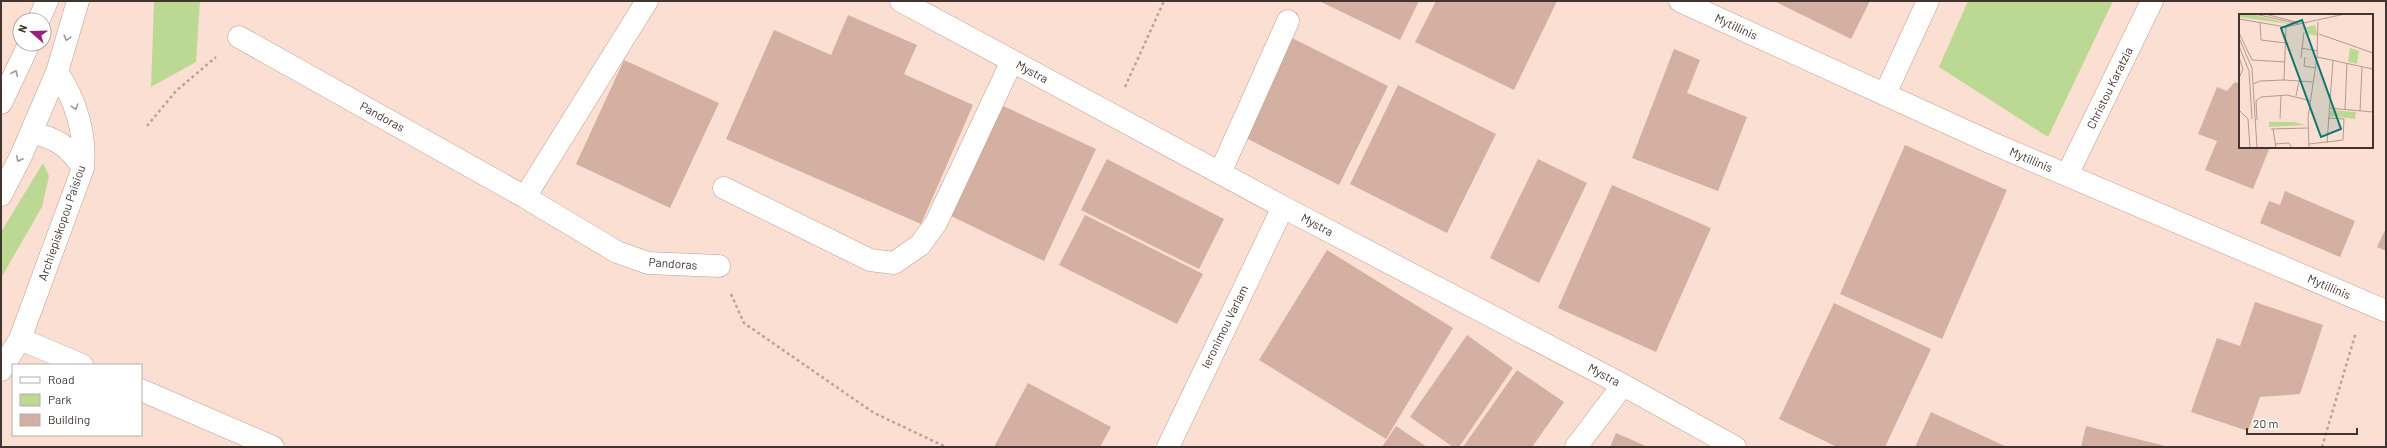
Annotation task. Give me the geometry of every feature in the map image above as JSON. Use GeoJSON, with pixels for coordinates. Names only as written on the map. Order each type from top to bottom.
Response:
{"type":"FeatureCollection","features":[{"type":"Feature","properties":{"kind":"street"},"geometry":{"type":"LineString","coordinates":[[42,12],[47,1]]}},
{"type":"Feature","properties":{"kind":"street"},"geometry":{"type":"LineString","coordinates":[[1,195],[31,133],[57,72],[78,1]]}},
{"type":"Feature","properties":{"kind":"street"},"geometry":{"type":"LineString","coordinates":[[525,197],[647,1]]}},
{"type":"Feature","properties":{"kind":"street","name":"Mystra"},"geometry":{"type":"LineString","coordinates":[[901,1],[1220,173],[1623,384],[1735,447]]}},
{"type":"Feature","properties":{"kind":"street","name":"Mytillinis"},"geometry":{"type":"LineString","coordinates":[[1680,1],[2067,175],[2386,311]]}},
{"type":"Feature","properties":{"kind":"street"},"geometry":{"type":"LineString","coordinates":[[1885,94],[1928,1]]}},
{"type":"Feature","properties":{"kind":"street","name":"Christou Karatzia"},"geometry":{"type":"LineString","coordinates":[[2067,175],[2152,1]]}},
{"type":"Feature","properties":{"kind":"street"},"geometry":{"type":"LineString","coordinates":[[1220,173],[1288,20]]}},
{"type":"Feature","properties":{"kind":"street","name":"Pandoras"},"geometry":{"type":"LineString","coordinates":[[239,37],[525,197],[617,252],[648,263],[719,266]]}},
{"type":"Feature","properties":{"kind":"street"},"geometry":{"type":"LineString","coordinates":[[1,103],[25,52]]}},
{"type":"Feature","properties":{"kind":"street"},"geometry":{"type":"LineString","coordinates":[[724,188],[870,260],[894,263],[920,245],[936,223],[1012,61]]}},
{"type":"Feature","properties":{"kind":"street","name":"Archiepiskopou Paisiou"},"geometry":{"type":"LineString","coordinates":[[1,370],[20,339],[83,168],[85,149],[75,105],[68,89],[57,72]]}},
{"type":"Feature","properties":{"kind":"street"},"geometry":{"type":"LineString","coordinates":[[31,133],[47,136],[65,145],[75,155],[83,168]]}},
{"type":"Feature","properties":{"kind":"street","name":"Ieronimou Varlam"},"geometry":{"type":"LineString","coordinates":[[1168,447],[1283,206]]}},
{"type":"Feature","properties":{"kind":"street"},"geometry":{"type":"LineString","coordinates":[[20,339],[80,364]]}},
{"type":"Feature","properties":{"kind":"street"},"geometry":{"type":"LineString","coordinates":[[1576,447],[1623,384]]}},
{"type":"Feature","properties":{"kind":"street"},"geometry":{"type":"LineString","coordinates":[[142,390],[273,447]]}},
{"type":"Feature","properties":{"kind":"path"},"geometry":{"type":"LineString","coordinates":[[1112,115],[1164,1]]}},
{"type":"Feature","properties":{"kind":"path"},"geometry":{"type":"LineString","coordinates":[[147,126],[176,91],[239,37]]}},
{"type":"Feature","properties":{"kind":"path"},"geometry":{"type":"LineString","coordinates":[[719,266],[744,323],[874,413],[946,447]]}},
{"type":"Feature","properties":{"kind":"path"},"geometry":{"type":"LineString","coordinates":[[2322,447],[2365,302]]}},
{"type":"Feature","properties":{"kind":"green space"},"geometry":{"type":"Polygon","coordinates":[[[154,1],[200,1],[196,62],[151,87],[154,1]]]}},
{"type":"Feature","properties":{"kind":"green space"},"geometry":{"type":"Polygon","coordinates":[[[1968,1],[2113,1],[2048,137],[1939,67],[1968,1]]]}},
{"type":"Feature","properties":{"kind":"green space"},"geometry":{"type":"Polygon","coordinates":[[[43,163],[49,176],[42,207],[1,278],[1,232],[43,163]]]}},
{"type":"Feature","properties":{"kind":"building"},"geometry":{"type":"Polygon","coordinates":[[[1319,1],[1419,1],[1400,40],[1319,1]]]}},
{"type":"Feature","properties":{"kind":"building"},"geometry":{"type":"Polygon","coordinates":[[[1436,1],[1557,1],[1514,90],[1415,42],[1436,1]]]}},
{"type":"Feature","properties":{"kind":"building"},"geometry":{"type":"Polygon","coordinates":[[[1774,1],[1870,1],[1851,39],[1774,1]]]}},
{"type":"Feature","properties":{"kind":"building"},"geometry":{"type":"Polygon","coordinates":[[[848,15],[917,45],[904,74],[973,105],[921,224],[726,139],[774,30],[831,55],[848,15]]]}},
{"type":"Feature","properties":{"kind":"building"},"geometry":{"type":"Polygon","coordinates":[[[1290,37],[1388,86],[1339,185],[1242,136],[1290,37]]]}},
{"type":"Feature","properties":{"kind":"building"},"geometry":{"type":"Polygon","coordinates":[[[1674,49],[1700,60],[1687,93],[1747,117],[1718,191],[1632,158],[1674,49]]]}},
{"type":"Feature","properties":{"kind":"building"},"geometry":{"type":"Polygon","coordinates":[[[624,60],[719,103],[670,208],[576,164],[624,60]]]}},
{"type":"Feature","properties":{"kind":"building"},"geometry":{"type":"Polygon","coordinates":[[[2235,82],[2239,84],[2239,148],[2270,148],[2253,189],[2205,170],[2217,141],[2198,134],[2217,87],[2227,91],[2235,82]]]}},
{"type":"Feature","properties":{"kind":"building"},"geometry":{"type":"Polygon","coordinates":[[[1398,85],[1496,134],[1447,233],[1350,184],[1398,85]]]}},
{"type":"Feature","properties":{"kind":"building"},"geometry":{"type":"Polygon","coordinates":[[[999,104],[1096,149],[1044,261],[945,213],[999,104]]]}},
{"type":"Feature","properties":{"kind":"building"},"geometry":{"type":"Polygon","coordinates":[[[1905,145],[2007,190],[1942,339],[1840,294],[1905,145]]]}},
{"type":"Feature","properties":{"kind":"building"},"geometry":{"type":"Polygon","coordinates":[[[1107,159],[1224,219],[1199,269],[1081,210],[1107,159]]]}},
{"type":"Feature","properties":{"kind":"building"},"geometry":{"type":"Polygon","coordinates":[[[1538,159],[1587,183],[1539,283],[1490,258],[1538,159]]]}},
{"type":"Feature","properties":{"kind":"building"},"geometry":{"type":"Polygon","coordinates":[[[1612,185],[1711,228],[1656,352],[1558,308],[1612,185]]]}},
{"type":"Feature","properties":{"kind":"building"},"geometry":{"type":"Polygon","coordinates":[[[2285,191],[2355,221],[2340,257],[2260,223],[2269,201],[2280,205],[2285,191]]]}},
{"type":"Feature","properties":{"kind":"building"},"geometry":{"type":"Polygon","coordinates":[[[1085,215],[1203,274],[1177,324],[1059,265],[1085,215]]]}},
{"type":"Feature","properties":{"kind":"building"},"geometry":{"type":"Polygon","coordinates":[[[2386,228],[2386,251],[2377,247],[2386,228]]]}},
{"type":"Feature","properties":{"kind":"building"},"geometry":{"type":"Polygon","coordinates":[[[1327,250],[1453,328],[1386,439],[1259,360],[1327,250]]]}},
{"type":"Feature","properties":{"kind":"building"},"geometry":{"type":"Polygon","coordinates":[[[2255,302],[2323,325],[2300,394],[2260,397],[2248,431],[2191,412],[2217,338],[2240,346],[2255,302]]]}},
{"type":"Feature","properties":{"kind":"building"},"geometry":{"type":"Polygon","coordinates":[[[1834,303],[1931,349],[1885,447],[1837,447],[1779,419],[1834,303]]]}},
{"type":"Feature","properties":{"kind":"building"},"geometry":{"type":"Polygon","coordinates":[[[1467,335],[1513,368],[1459,447],[1453,447],[1410,417],[1467,335]]]}},
{"type":"Feature","properties":{"kind":"building"},"geometry":{"type":"Polygon","coordinates":[[[1517,370],[1564,402],[1532,447],[1463,447],[1517,370]]]}},
{"type":"Feature","properties":{"kind":"building"},"geometry":{"type":"Polygon","coordinates":[[[1028,383],[1111,427],[1100,447],[994,447],[1028,383]]]}},
{"type":"Feature","properties":{"kind":"building"},"geometry":{"type":"Polygon","coordinates":[[[1931,412],[2007,447],[1915,447],[1931,412]]]}},
{"type":"Feature","properties":{"kind":"building"},"geometry":{"type":"Polygon","coordinates":[[[1396,426],[1427,447],[1382,447],[1396,426]]]}},
{"type":"Feature","properties":{"kind":"building"},"geometry":{"type":"Polygon","coordinates":[[[2086,426],[2165,446],[2165,447],[2081,447],[2086,426]]]}},
{"type":"Feature","properties":{"kind":"building"},"geometry":{"type":"Polygon","coordinates":[[[1616,433],[1648,447],[1610,447],[1616,433]]]}}]}
